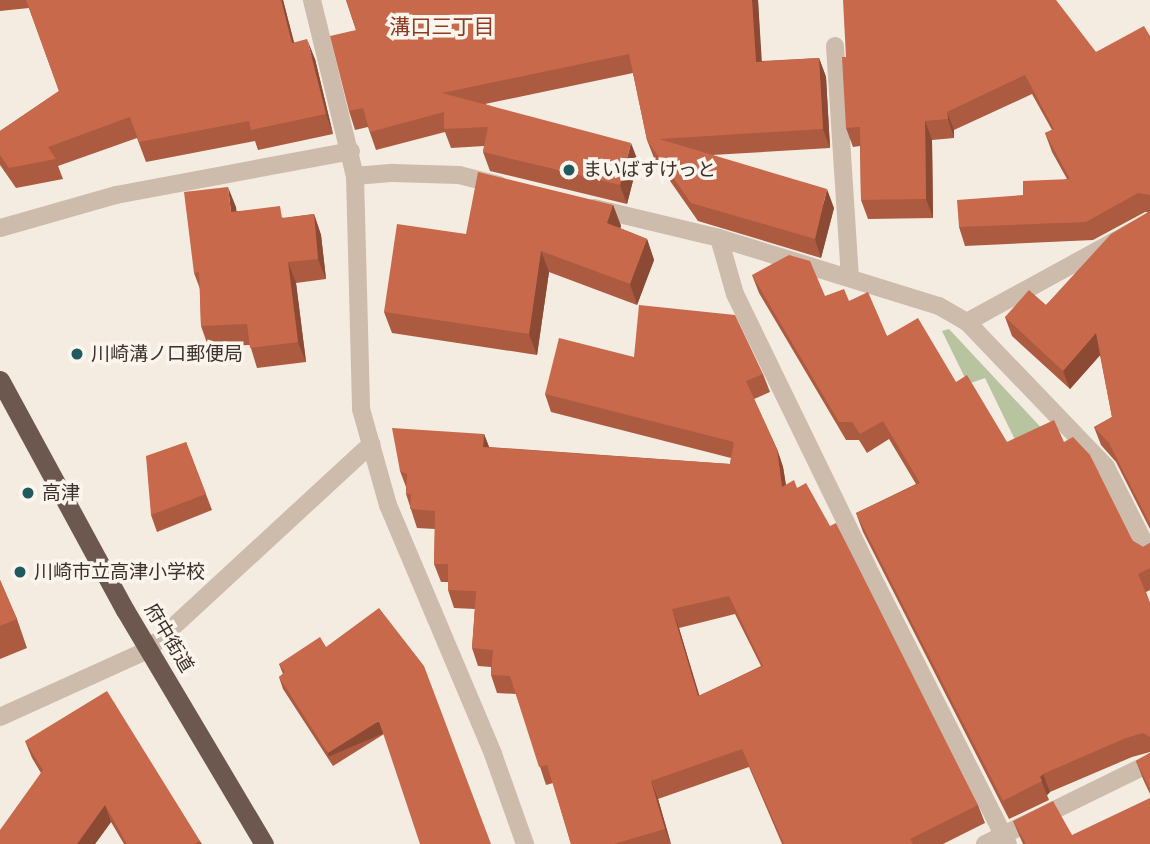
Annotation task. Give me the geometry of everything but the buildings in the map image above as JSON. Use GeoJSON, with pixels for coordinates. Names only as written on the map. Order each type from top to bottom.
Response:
{"type":"FeatureCollection","features":[{"type":"Feature","properties":{"kind":"highway","name":"府中街道"},"geometry":{"type":"LineString","coordinates":[[0,380],[148,650],[264,844]]}},
{"type":"Feature","properties":{"kind":"street"},"geometry":{"type":"LineString","coordinates":[[312,0],[355,176],[361,409],[388,505],[494,754],[525,844]]}},
{"type":"Feature","properties":{"kind":"street"},"geometry":{"type":"LineString","coordinates":[[835,46],[850,278]]}},
{"type":"Feature","properties":{"kind":"street"},"geometry":{"type":"LineString","coordinates":[[0,229],[117,195],[351,151]]}},
{"type":"Feature","properties":{"kind":"street"},"geometry":{"type":"LineString","coordinates":[[355,176],[393,173],[459,176],[511,188]]}},
{"type":"Feature","properties":{"kind":"street"},"geometry":{"type":"LineString","coordinates":[[576,204],[719,238],[939,306],[967,322],[1106,467],[1150,554]]}},
{"type":"Feature","properties":{"kind":"street"},"geometry":{"type":"LineString","coordinates":[[967,322],[1150,222]]}},
{"type":"Feature","properties":{"kind":"street"},"geometry":{"type":"LineString","coordinates":[[719,238],[734,295],[1006,840]]}},
{"type":"Feature","properties":{"kind":"street"},"geometry":{"type":"LineString","coordinates":[[0,717],[148,650],[371,444]]}},
{"type":"Feature","properties":{"kind":"street"},"geometry":{"type":"LineString","coordinates":[[985,844],[1006,840],[1150,763]]}},
{"type":"Feature","properties":{"kind":"green space"},"geometry":{"type":"Polygon","coordinates":[[[949,329],[1048,435],[1019,448],[985,378],[968,384],[942,331],[949,329]]]}},
{"type":"Feature","properties":{"kind":"place","name":"まいばすけっと"},"geometry":{"type":"Point","coordinates":[569,170]}},
{"type":"Feature","properties":{"kind":"place","name":"川崎溝ノ口郵便局"},"geometry":{"type":"Point","coordinates":[77,354]}},
{"type":"Feature","properties":{"kind":"place","name":"高津"},"geometry":{"type":"Point","coordinates":[28,493]}},
{"type":"Feature","properties":{"kind":"place","name":"川崎市立高津小学校"},"geometry":{"type":"Point","coordinates":[20,572]}},
{"type":"Feature","properties":{"kind":"district","name":"溝口三丁目"},"geometry":{"type":"Point","coordinates":[442,27]}}]}
